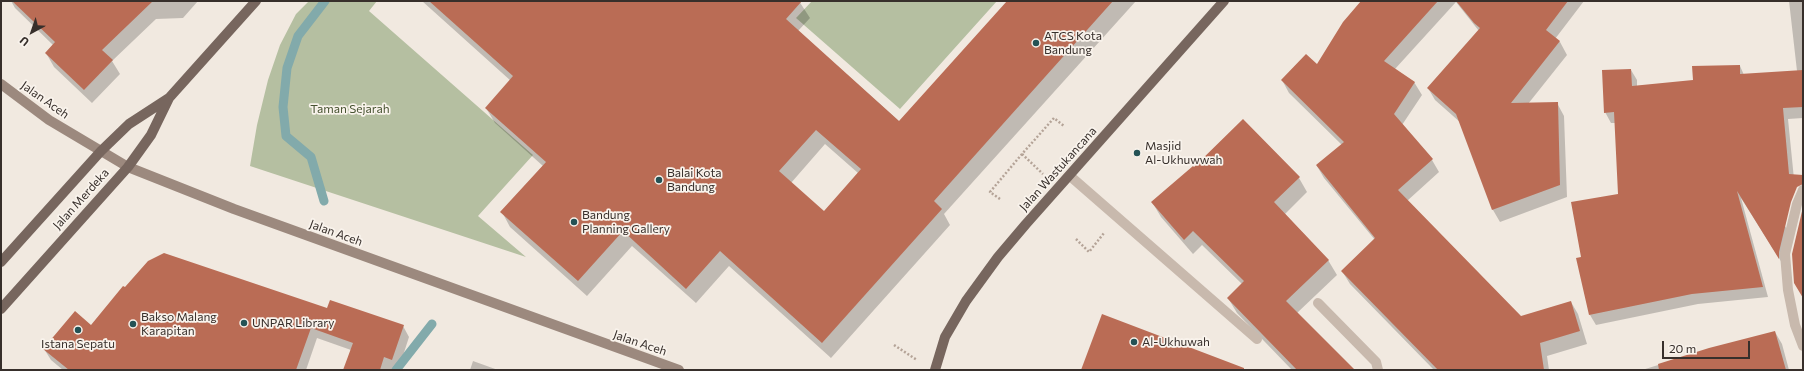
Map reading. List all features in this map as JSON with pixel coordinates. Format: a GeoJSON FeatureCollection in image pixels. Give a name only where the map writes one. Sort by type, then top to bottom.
{"type":"FeatureCollection","features":[{"type":"Feature","properties":{"kind":"main road","name":"Jalan Merdeka"},"geometry":{"type":"LineString","coordinates":[[1,262],[101,151],[130,124],[169,98],[256,1]]}},
{"type":"Feature","properties":{"kind":"main road","name":"Jalan Wastukancana"},"geometry":{"type":"LineString","coordinates":[[935,370],[946,337],[966,301],[1021,230],[1224,1]]}},
{"type":"Feature","properties":{"kind":"main road","name":"Jalan Aceh"},"geometry":{"type":"LineString","coordinates":[[1,84],[49,120],[128,167],[234,209],[679,370]]}},
{"type":"Feature","properties":{"kind":"main road","name":"Jalan Merdeka"},"geometry":{"type":"LineString","coordinates":[[1,309],[128,167],[151,135],[169,98]]}},
{"type":"Feature","properties":{"kind":"street"},"geometry":{"type":"LineString","coordinates":[[1070,176],[1257,338]]}},
{"type":"Feature","properties":{"kind":"street"},"geometry":{"type":"LineString","coordinates":[[1803,190],[1797,204],[1785,254],[1788,290],[1795,325],[1803,346]]}},
{"type":"Feature","properties":{"kind":"street"},"geometry":{"type":"LineString","coordinates":[[1318,302],[1376,362],[1378,370]]}},
{"type":"Feature","properties":{"kind":"path"},"geometry":{"type":"LineString","coordinates":[[1000,200],[990,192],[1022,154],[1054,118],[1064,126]]}},
{"type":"Feature","properties":{"kind":"path"},"geometry":{"type":"LineString","coordinates":[[1076,238],[1089,252],[1105,232]]}},
{"type":"Feature","properties":{"kind":"path"},"geometry":{"type":"LineString","coordinates":[[894,345],[920,362]]}},
{"type":"Feature","properties":{"kind":"green space","name":"Taman Sejarah"},"geometry":{"type":"Polygon","coordinates":[[[309,1],[377,1],[369,11],[533,155],[478,216],[526,257],[250,166],[257,125],[268,80],[280,45],[296,14],[309,1]]]}},
{"type":"Feature","properties":{"kind":"green space"},"geometry":{"type":"Polygon","coordinates":[[[812,1],[997,1],[900,109],[796,18],[812,1]]]}},
{"type":"Feature","properties":{"kind":"building"},"geometry":{"type":"Polygon","coordinates":[[[12,1],[153,1],[102,50],[113,60],[84,90],[45,53],[55,42],[12,1]]]}},
{"type":"Feature","properties":{"kind":"building","name":"Balai Kota Bandung"},"geometry":{"type":"Polygon","coordinates":[[[429,1],[802,1],[786,19],[899,121],[1007,1],[1113,1],[934,201],[942,209],[822,343],[720,251],[686,289],[623,231],[578,281],[500,212],[546,162],[485,108],[513,76],[429,1]],[[816,130],[779,171],[824,211],[861,169],[816,130]]]}},
{"type":"Feature","properties":{"kind":"building"},"geometry":{"type":"Polygon","coordinates":[[[1361,1],[1438,1],[1384,61],[1415,82],[1394,114],[1433,159],[1398,190],[1521,316],[1571,301],[1580,331],[1540,343],[1544,370],[1438,370],[1341,271],[1375,238],[1316,165],[1344,142],[1281,80],[1306,54],[1317,64],[1343,22],[1361,1]]]}},
{"type":"Feature","properties":{"kind":"building"},"geometry":{"type":"Polygon","coordinates":[[[1456,1],[1568,1],[1546,30],[1560,41],[1511,103],[1558,102],[1560,185],[1492,210],[1456,114],[1427,88],[1480,28],[1456,1]]]}},
{"type":"Feature","properties":{"kind":"building"},"geometry":{"type":"Polygon","coordinates":[[[1740,65],[1740,74],[1803,70],[1803,107],[1783,108],[1789,174],[1803,175],[1803,184],[1797,187],[1791,202],[1779,252],[1779,259],[1737,191],[1763,287],[1692,294],[1589,315],[1576,258],[1581,257],[1571,202],[1618,194],[1614,112],[1604,113],[1602,70],[1631,69],[1632,86],[1693,80],[1692,66],[1740,65]]]}},
{"type":"Feature","properties":{"kind":"building"},"geometry":{"type":"Polygon","coordinates":[[[1243,119],[1300,177],[1274,202],[1329,260],[1286,301],[1355,370],[1297,370],[1227,298],[1244,281],[1193,231],[1184,240],[1151,202],[1193,166],[1194,167],[1243,119]]]}},
{"type":"Feature","properties":{"kind":"building"},"geometry":{"type":"Polygon","coordinates":[[[1803,207],[1803,298],[1794,283],[1792,254],[1803,207]]]}},
{"type":"Feature","properties":{"kind":"building"},"geometry":{"type":"Polygon","coordinates":[[[164,253],[327,308],[330,300],[404,325],[392,360],[384,357],[380,370],[343,370],[353,343],[311,328],[296,370],[69,370],[43,349],[75,311],[91,325],[123,286],[125,287],[148,261],[164,253]]]}},
{"type":"Feature","properties":{"kind":"building","name":"Al-Ukhuwah"},"geometry":{"type":"Polygon","coordinates":[[[1102,314],[1244,368],[1244,370],[1081,370],[1102,314]]]}},
{"type":"Feature","properties":{"kind":"building"},"geometry":{"type":"Polygon","coordinates":[[[1775,331],[1786,370],[1659,370],[1658,364],[1709,348],[1775,331]]]}},
{"type":"Feature","properties":{"kind":"waterway"},"geometry":{"type":"LineString","coordinates":[[324,201],[311,157],[286,136],[283,107],[287,68],[298,36],[325,1]]}},
{"type":"Feature","properties":{"kind":"waterway"},"geometry":{"type":"LineString","coordinates":[[396,370],[432,324]]}},
{"type":"Feature","properties":{"kind":"place","name":"ATCS Kota Bandung"},"geometry":{"type":"Point","coordinates":[1036,43]}},
{"type":"Feature","properties":{"kind":"place","name":"Masjid Al-Ukhuwwah"},"geometry":{"type":"Point","coordinates":[1137,153]}},
{"type":"Feature","properties":{"kind":"place","name":"Balai Kota Bandung"},"geometry":{"type":"Point","coordinates":[659,180]}},
{"type":"Feature","properties":{"kind":"place","name":"Bandung Planning Gallery"},"geometry":{"type":"Point","coordinates":[574,222]}},
{"type":"Feature","properties":{"kind":"place","name":"UNPAR Library"},"geometry":{"type":"Point","coordinates":[244,323]}},
{"type":"Feature","properties":{"kind":"place","name":"Bakso Malang Karapitan"},"geometry":{"type":"Point","coordinates":[133,324]}},
{"type":"Feature","properties":{"kind":"place","name":"Istana Sepatu"},"geometry":{"type":"Point","coordinates":[78,330]}},
{"type":"Feature","properties":{"kind":"place","name":"Al-Ukhuwah"},"geometry":{"type":"Point","coordinates":[1134,342]}}]}
